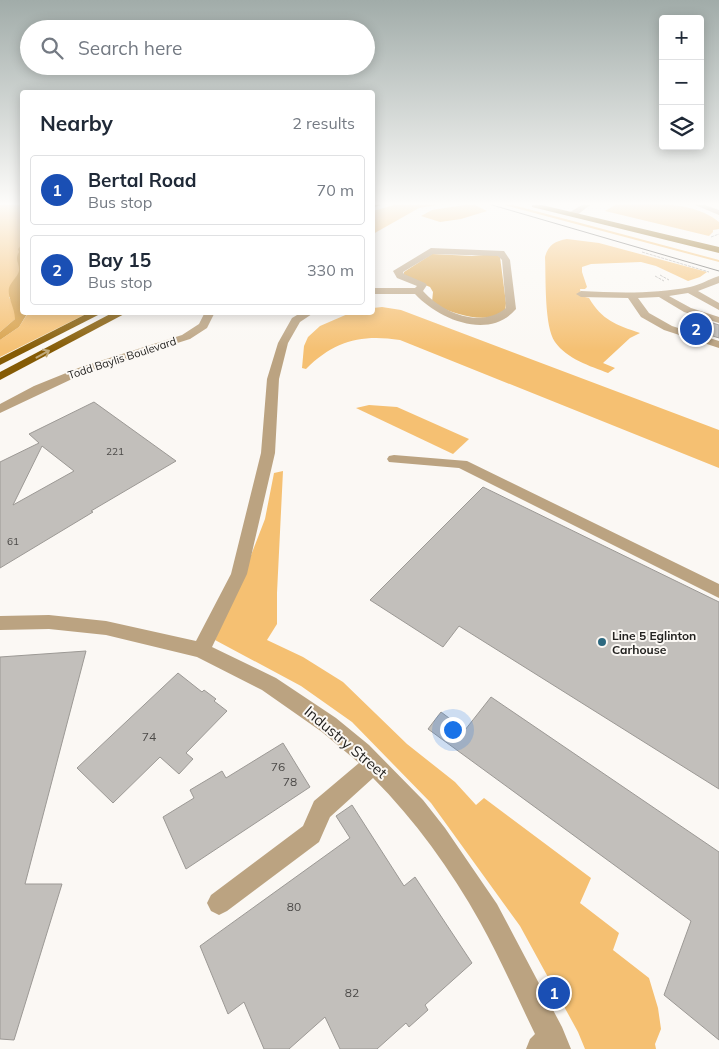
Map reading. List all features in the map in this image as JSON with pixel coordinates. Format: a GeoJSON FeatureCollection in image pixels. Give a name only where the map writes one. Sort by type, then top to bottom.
{"type":"FeatureCollection","features":[{"type":"Feature","properties":{"kind":"main road"},"geometry":{"type":"LineString","coordinates":[[0,362],[93,315]]}},
{"type":"Feature","properties":{"kind":"main road"},"geometry":{"type":"LineString","coordinates":[[0,377],[116,315]]}},
{"type":"Feature","properties":{"kind":"street"},"geometry":{"type":"LineString","coordinates":[[418,291],[422,285],[400,276],[398,271],[426,254]]}},
{"type":"Feature","properties":{"kind":"street"},"geometry":{"type":"LineString","coordinates":[[418,291],[424,300],[440,311],[458,318],[476,321],[494,320],[505,316],[511,309],[506,260],[502,254]]}},
{"type":"Feature","properties":{"kind":"street"},"geometry":{"type":"LineString","coordinates":[[581,294],[630,295],[690,290],[719,279]]}},
{"type":"Feature","properties":{"kind":"street"},"geometry":{"type":"LineString","coordinates":[[690,290],[719,308]]}},
{"type":"Feature","properties":{"kind":"street"},"geometry":{"type":"LineString","coordinates":[[375,291],[418,291]]}},
{"type":"Feature","properties":{"kind":"street"},"geometry":{"type":"LineString","coordinates":[[660,293],[670,303],[673,312]]}},
{"type":"Feature","properties":{"kind":"street"},"geometry":{"type":"LineString","coordinates":[[630,295],[645,316],[674,330],[719,345]]}},
{"type":"Feature","properties":{"kind":"street"},"geometry":{"type":"LineString","coordinates":[[673,312],[719,320]]}},
{"type":"Feature","properties":{"kind":"street"},"geometry":{"type":"LineString","coordinates":[[673,312],[664,320],[674,330]]}},
{"type":"Feature","properties":{"kind":"street","name":"Todd Baylis Boulevard"},"geometry":{"type":"LineString","coordinates":[[0,409],[85,369],[186,337],[203,326],[208,315]]}},
{"type":"Feature","properties":{"kind":"street"},"geometry":{"type":"LineString","coordinates":[[201,650],[239,574],[268,453],[273,379],[283,343],[296,320],[305,315]]}},
{"type":"Feature","properties":{"kind":"street"},"geometry":{"type":"LineString","coordinates":[[394,459],[462,464],[719,591]]}},
{"type":"Feature","properties":{"kind":"street","name":"Industry Street"},"geometry":{"type":"LineString","coordinates":[[0,623],[49,622],[106,628],[201,650],[251,673],[292,698],[329,725],[374,764],[415,808],[488,913],[550,1045]]}},
{"type":"Feature","properties":{"kind":"street"},"geometry":{"type":"LineString","coordinates":[[219,903],[312,834],[322,809],[374,764]]}},
{"type":"Feature","properties":{"kind":"path"},"geometry":{"type":"LineString","coordinates":[[644,254],[707,271]]}},
{"type":"Feature","properties":{"kind":"path"},"geometry":{"type":"LineString","coordinates":[[660,275],[669,280]]}},
{"type":"Feature","properties":{"kind":"path"},"geometry":{"type":"LineString","coordinates":[[655,276],[664,281]]}},
{"type":"Feature","properties":{"kind":"shaded area"},"geometry":{"type":"Polygon","coordinates":[[[0,254],[20,254],[20,300],[9,297],[15,308],[15,319],[0,332],[0,254]]]}},
{"type":"Feature","properties":{"kind":"shaded area"},"geometry":{"type":"Polygon","coordinates":[[[20,254],[20,315],[27,315],[19,327],[0,340],[0,332],[15,319],[9,288],[19,271],[17,257],[20,254]]]}},
{"type":"Feature","properties":{"kind":"shaded area"},"geometry":{"type":"Polygon","coordinates":[[[432,254],[472,256],[495,254],[500,257],[506,303],[505,313],[487,318],[478,318],[461,315],[436,306],[432,302],[433,292],[430,287],[404,276],[404,272],[432,254]]]}},
{"type":"Feature","properties":{"kind":"shaded area"},"geometry":{"type":"Polygon","coordinates":[[[546,254],[640,254],[707,272],[700,277],[688,281],[656,266],[641,262],[591,264],[582,267],[587,287],[580,289],[581,296],[589,298],[599,312],[610,321],[640,333],[630,338],[603,363],[615,368],[608,373],[586,365],[566,353],[551,335],[547,314],[546,254]]]}},
{"type":"Feature","properties":{"kind":"shaded area"},"geometry":{"type":"Polygon","coordinates":[[[689,254],[696,254],[719,260],[719,262],[689,254]]]}},
{"type":"Feature","properties":{"kind":"shaded area"},"geometry":{"type":"Polygon","coordinates":[[[375,308],[401,310],[719,430],[719,468],[400,340],[373,338],[349,342],[327,352],[306,369],[302,368],[304,346],[308,337],[320,326],[345,315],[375,315],[375,308]]]}},
{"type":"Feature","properties":{"kind":"shaded area"},"geometry":{"type":"Polygon","coordinates":[[[27,315],[84,315],[0,357],[0,340],[19,327],[27,315]]]}},
{"type":"Feature","properties":{"kind":"shaded area"},"geometry":{"type":"Polygon","coordinates":[[[369,405],[397,407],[469,439],[453,454],[356,408],[369,405]]]}},
{"type":"Feature","properties":{"kind":"shaded area"},"geometry":{"type":"Polygon","coordinates":[[[283,471],[277,624],[267,640],[303,657],[343,682],[407,744],[455,782],[476,805],[484,798],[591,878],[580,903],[619,933],[613,950],[649,978],[658,1008],[661,1029],[655,1044],[656,1049],[585,1049],[578,1032],[520,926],[431,803],[352,722],[301,686],[215,640],[265,519],[274,473],[283,471]]]}},
{"type":"Feature","properties":{"kind":"building"},"geometry":{"type":"Polygon","coordinates":[[[697,318],[719,325],[719,338],[688,328],[697,318]]]}},
{"type":"Feature","properties":{"kind":"building"},"geometry":{"type":"Polygon","coordinates":[[[94,402],[176,461],[0,568],[0,462],[39,443],[29,434],[94,402]],[[42,446],[13,505],[74,471],[42,446]]]}},
{"type":"Feature","properties":{"kind":"building","name":"Line 5 Eglinton Carhouse"},"geometry":{"type":"Polygon","coordinates":[[[483,487],[719,602],[719,789],[459,626],[443,647],[370,600],[483,487]]]}},
{"type":"Feature","properties":{"kind":"building"},"geometry":{"type":"Polygon","coordinates":[[[86,651],[25,884],[62,884],[14,1040],[0,1039],[0,657],[86,651]]]}},
{"type":"Feature","properties":{"kind":"building"},"geometry":{"type":"Polygon","coordinates":[[[178,673],[202,692],[204,690],[216,699],[214,701],[227,711],[186,753],[193,759],[179,774],[160,757],[113,803],[77,768],[178,673]]]}},
{"type":"Feature","properties":{"kind":"building"},"geometry":{"type":"Polygon","coordinates":[[[491,697],[719,852],[719,1040],[664,995],[691,921],[428,729],[441,712],[465,730],[491,697]]]}},
{"type":"Feature","properties":{"kind":"building"},"geometry":{"type":"Polygon","coordinates":[[[283,743],[310,787],[186,869],[163,817],[194,798],[190,790],[222,771],[226,778],[283,743]]]}},
{"type":"Feature","properties":{"kind":"building"},"geometry":{"type":"Polygon","coordinates":[[[352,805],[404,886],[415,877],[472,963],[425,1005],[428,1010],[409,1027],[406,1023],[377,1049],[340,1049],[325,1017],[289,1049],[264,1049],[244,1002],[228,1014],[200,946],[350,838],[336,816],[352,805]]]}},
{"type":"Feature","properties":{"kind":"tram line"},"geometry":{"type":"LineString","coordinates":[[660,254],[719,271]]}},
{"type":"Feature","properties":{"kind":"place","name":"Bay 15"},"geometry":{"type":"Point","coordinates":[696,329]}},
{"type":"Feature","properties":{"kind":"place","name":"Line 5 Eglinton Carhouse"},"geometry":{"type":"Point","coordinates":[602,642]}},
{"type":"Feature","properties":{"kind":"place","name":"Bertal Road"},"geometry":{"type":"Point","coordinates":[554,993]}}]}
